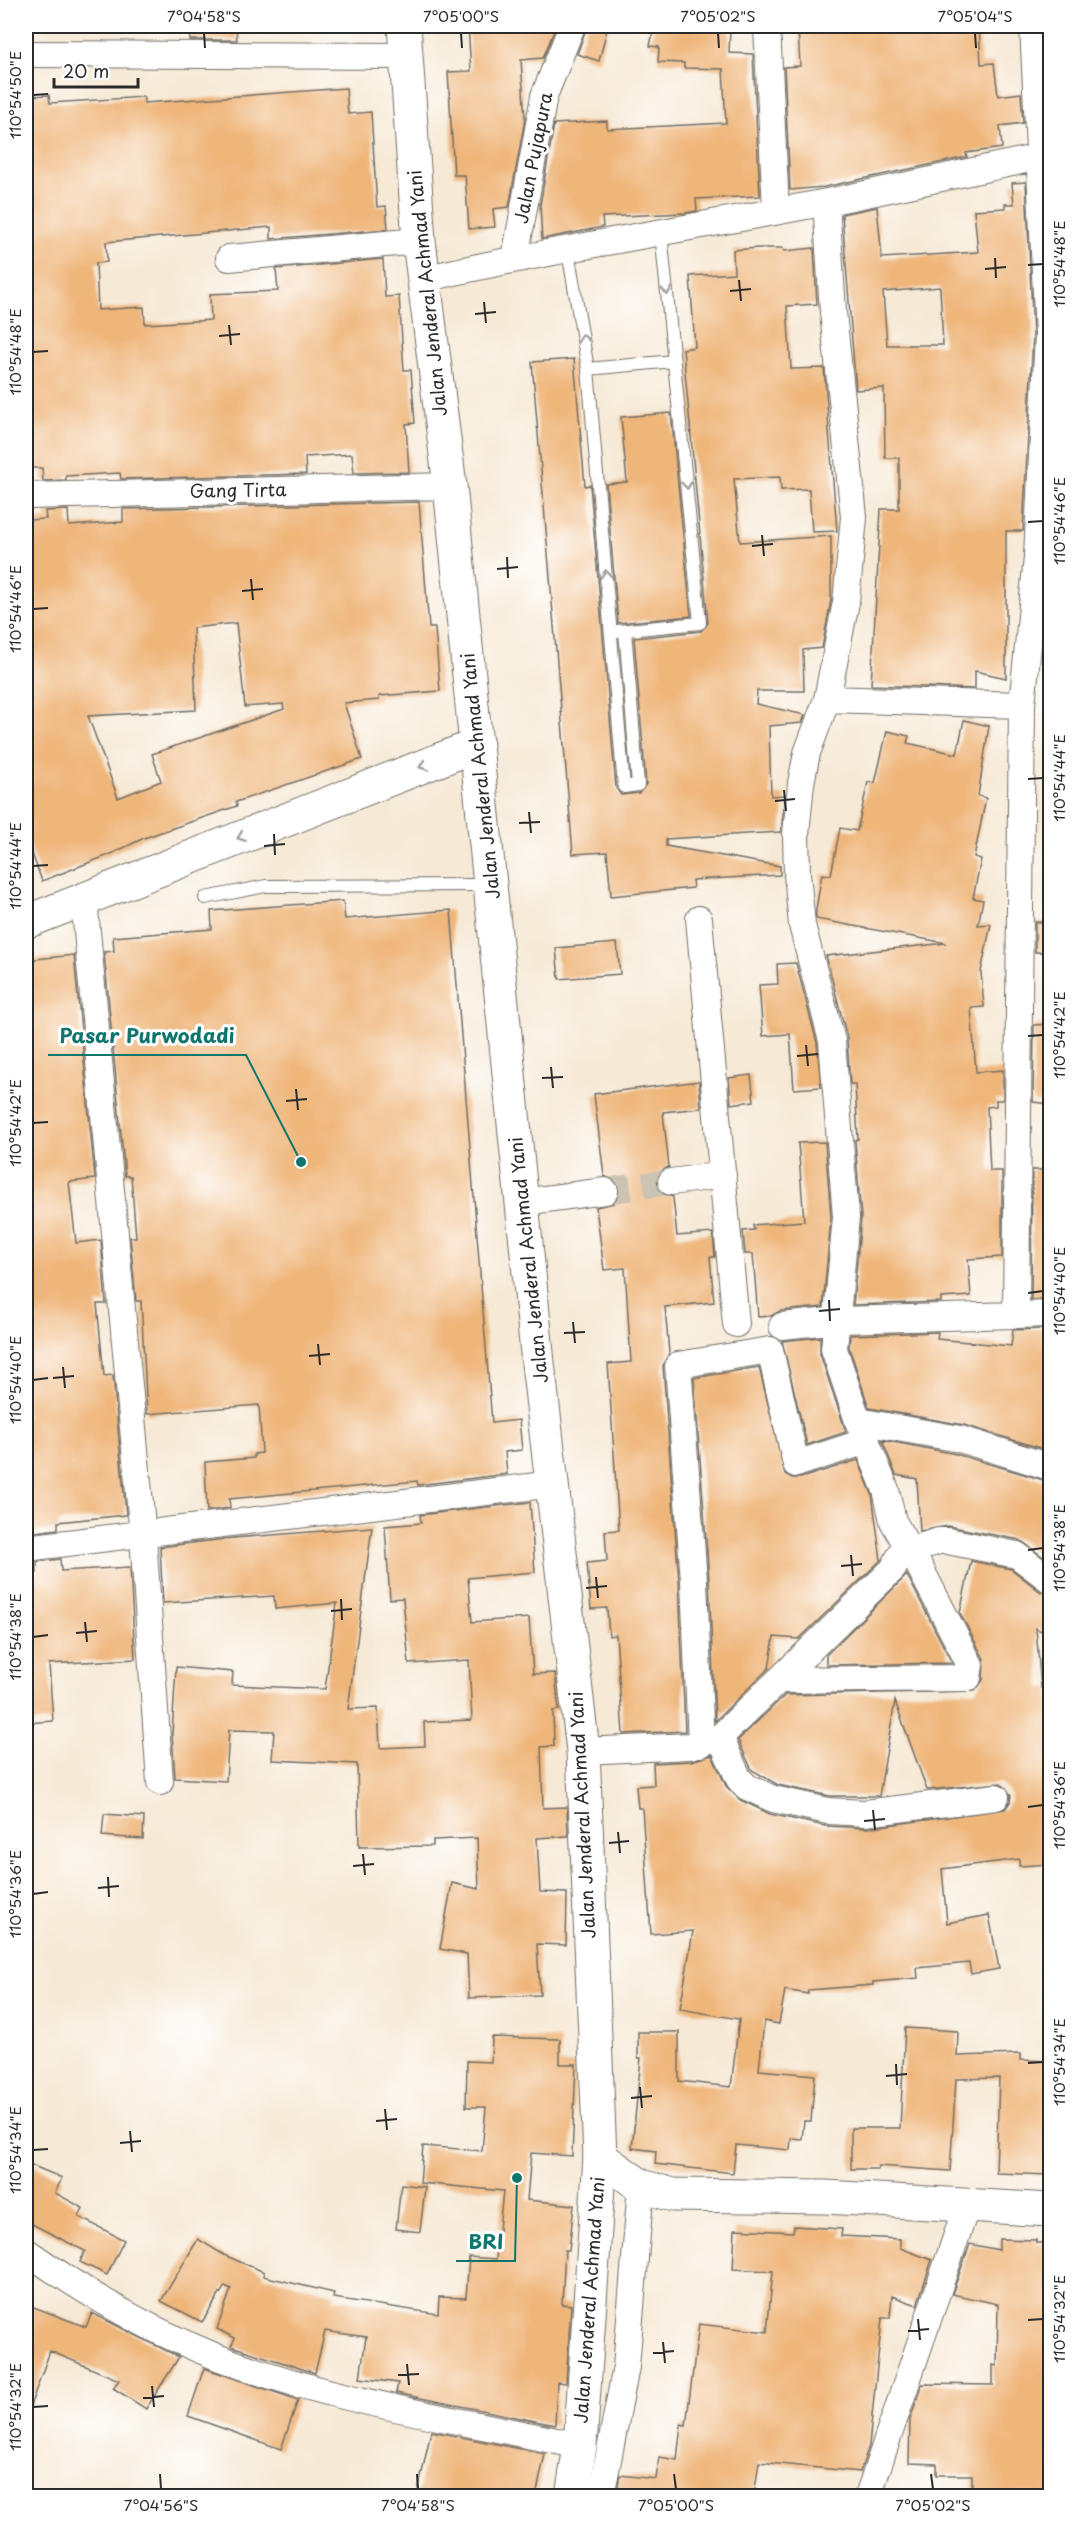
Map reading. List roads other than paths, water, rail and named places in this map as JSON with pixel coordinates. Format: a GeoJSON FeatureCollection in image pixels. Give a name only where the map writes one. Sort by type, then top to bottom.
{"type":"FeatureCollection","features":[{"type":"Feature","properties":{"kind":"main road","name":"Jalan Jenderal Achmad Yani"},"geometry":{"type":"LineString","coordinates":[[405,41],[418,241],[450,486],[523,1202],[583,1751],[600,2157],[580,2446],[572,2496]]}},
{"type":"Feature","properties":{"kind":"main road"},"geometry":{"type":"LineString","coordinates":[[26,922],[477,745]]}},
{"type":"Feature","properties":{"kind":"main road"},"geometry":{"type":"LineString","coordinates":[[600,2157],[641,2186],[673,2195],[825,2197],[1050,2210]]}},
{"type":"Feature","properties":{"kind":"street","name":"Jalan Pujapura"},"geometry":{"type":"LineString","coordinates":[[515,258],[544,96],[572,26]]}},
{"type":"Feature","properties":{"kind":"street"},"geometry":{"type":"LineString","coordinates":[[767,26],[776,210]]}},
{"type":"Feature","properties":{"kind":"street"},"geometry":{"type":"LineString","coordinates":[[1017,1314],[1022,705],[1037,557],[1048,335],[1045,156],[1033,26]]}},
{"type":"Feature","properties":{"kind":"street"},"geometry":{"type":"LineString","coordinates":[[26,54],[405,41]]}},
{"type":"Feature","properties":{"kind":"street"},"geometry":{"type":"LineString","coordinates":[[424,279],[515,258],[826,202],[1045,156]]}},
{"type":"Feature","properties":{"kind":"street"},"geometry":{"type":"LineString","coordinates":[[780,1680],[968,1678],[970,1665],[893,1521],[886,1490],[862,1431],[834,1349],[839,1320],[846,1217],[832,1041],[802,925],[796,874],[796,834],[801,783],[807,753],[827,699],[846,602],[854,517],[832,312],[826,202]]}},
{"type":"Feature","properties":{"kind":"street"},"geometry":{"type":"LineString","coordinates":[[229,258],[418,241]]}},
{"type":"Feature","properties":{"kind":"street","name":"Gang Tirta"},"geometry":{"type":"LineString","coordinates":[[26,496],[450,486]]}},
{"type":"Feature","properties":{"kind":"street"},"geometry":{"type":"LineString","coordinates":[[827,699],[1022,705]]}},
{"type":"Feature","properties":{"kind":"street"},"geometry":{"type":"LineString","coordinates":[[84,899],[142,1536],[160,1782]]}},
{"type":"Feature","properties":{"kind":"street"},"geometry":{"type":"LineString","coordinates":[[699,919],[736,1324]]}},
{"type":"Feature","properties":{"kind":"street"},"geometry":{"type":"LineString","coordinates":[[671,1182],[723,1175]]}},
{"type":"Feature","properties":{"kind":"street"},"geometry":{"type":"LineString","coordinates":[[523,1202],[605,1191]]}},
{"type":"Feature","properties":{"kind":"street"},"geometry":{"type":"LineString","coordinates":[[782,1326],[839,1320],[1050,1314]]}},
{"type":"Feature","properties":{"kind":"street"},"geometry":{"type":"LineString","coordinates":[[996,1797],[865,1813],[828,1811],[773,1799],[747,1787],[739,1779],[711,1740],[694,1581],[678,1365],[770,1350],[796,1464],[862,1431],[960,1439],[1050,1467]]}},
{"type":"Feature","properties":{"kind":"street"},"geometry":{"type":"LineString","coordinates":[[26,1548],[142,1536],[553,1484]]}},
{"type":"Feature","properties":{"kind":"street"},"geometry":{"type":"LineString","coordinates":[[583,1751],[711,1740],[780,1680],[893,1569],[908,1547],[939,1541],[967,1544],[1017,1556],[1050,1580]]}},
{"type":"Feature","properties":{"kind":"street"},"geometry":{"type":"LineString","coordinates":[[601,2496],[626,2367],[641,2186]]}},
{"type":"Feature","properties":{"kind":"street"},"geometry":{"type":"LineString","coordinates":[[868,2496],[967,2205]]}},
{"type":"Feature","properties":{"kind":"street"},"geometry":{"type":"LineString","coordinates":[[26,2252],[137,2320],[220,2358],[327,2391],[580,2446]]}},
{"type":"Feature","properties":{"kind":"lane"},"geometry":{"type":"LineString","coordinates":[[611,632],[700,623],[661,233]]}},
{"type":"Feature","properties":{"kind":"lane"},"geometry":{"type":"LineString","coordinates":[[568,250],[588,369],[624,787],[638,785],[625,631]]}},
{"type":"Feature","properties":{"kind":"lane"},"geometry":{"type":"LineString","coordinates":[[588,369],[674,362]]}},
{"type":"Feature","properties":{"kind":"lane"},"geometry":{"type":"LineString","coordinates":[[205,898],[266,886],[492,885]]}},
{"type":"Feature","properties":{"kind":"tunnel"},"geometry":{"type":"LineString","coordinates":[[605,1191],[671,1182]]}},
{"type":"Feature","properties":{"kind":"place","name":"Pasar Purwodadi"},"geometry":{"type":"Point","coordinates":[301,1162]}},
{"type":"Feature","properties":{"kind":"place","name":"BRI"},"geometry":{"type":"Point","coordinates":[517,2178]}}]}
